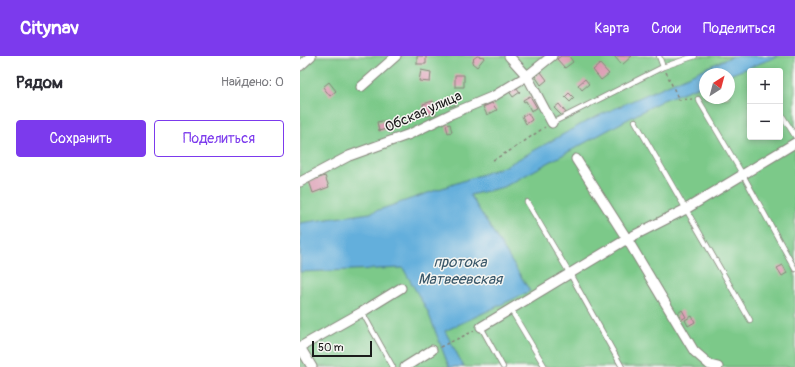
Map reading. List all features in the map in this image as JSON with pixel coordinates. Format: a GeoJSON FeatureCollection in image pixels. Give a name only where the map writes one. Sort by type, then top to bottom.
{"type":"FeatureCollection","features":[{"type":"Feature","properties":{"kind":"street"},"geometry":{"type":"LineString","coordinates":[[300,66],[312,56]]}},
{"type":"Feature","properties":{"kind":"street"},"geometry":{"type":"LineString","coordinates":[[361,87],[396,56]]}},
{"type":"Feature","properties":{"kind":"street"},"geometry":{"type":"LineString","coordinates":[[509,56],[527,76],[552,123]]}},
{"type":"Feature","properties":{"kind":"street","name":"Обская улица"},"geometry":{"type":"LineString","coordinates":[[300,182],[349,156],[410,134],[451,114],[494,96],[527,76],[552,56]]}},
{"type":"Feature","properties":{"kind":"street"},"geometry":{"type":"LineString","coordinates":[[481,327],[626,239],[686,209],[795,144]]}},
{"type":"Feature","properties":{"kind":"street"},"geometry":{"type":"LineString","coordinates":[[576,159],[694,351],[710,364],[718,367]]}},
{"type":"Feature","properties":{"kind":"street"},"geometry":{"type":"LineString","coordinates":[[312,367],[300,347],[401,288]]}},
{"type":"Feature","properties":{"kind":"street"},"geometry":{"type":"LineString","coordinates":[[405,367],[432,350]]}},
{"type":"Feature","properties":{"kind":"lane"},"geometry":{"type":"LineString","coordinates":[[658,56],[663,67]]}},
{"type":"Feature","properties":{"kind":"lane"},"geometry":{"type":"LineString","coordinates":[[552,123],[663,67],[695,56]]}},
{"type":"Feature","properties":{"kind":"lane"},"geometry":{"type":"LineString","coordinates":[[698,99],[743,175],[795,269]]}},
{"type":"Feature","properties":{"kind":"lane"},"geometry":{"type":"LineString","coordinates":[[783,117],[795,136]]}},
{"type":"Feature","properties":{"kind":"lane"},"geometry":{"type":"LineString","coordinates":[[634,121],[750,320]]}},
{"type":"Feature","properties":{"kind":"lane"},"geometry":{"type":"LineString","coordinates":[[527,202],[570,274],[622,367]]}},
{"type":"Feature","properties":{"kind":"lane"},"geometry":{"type":"LineString","coordinates":[[511,310],[545,367]]}},
{"type":"Feature","properties":{"kind":"lane"},"geometry":{"type":"LineString","coordinates":[[362,312],[393,367]]}},
{"type":"Feature","properties":{"kind":"lane"},"geometry":{"type":"LineString","coordinates":[[481,327],[503,367]]}},
{"type":"Feature","properties":{"kind":"path"},"geometry":{"type":"LineString","coordinates":[[663,67],[679,100],[698,99]]}},
{"type":"Feature","properties":{"kind":"path"},"geometry":{"type":"LineString","coordinates":[[493,160],[513,149],[552,123]]}},
{"type":"Feature","properties":{"kind":"path"},"geometry":{"type":"LineString","coordinates":[[432,350],[481,327]]}},
{"type":"Feature","properties":{"kind":"green space"},"geometry":{"type":"Polygon","coordinates":[[[300,56],[795,56],[795,367],[300,367],[300,56]]]}},
{"type":"Feature","properties":{"kind":"water","name":"протока Матвеевская"},"geometry":{"type":"Polygon","coordinates":[[[733,56],[779,56],[735,73],[735,68],[706,68],[733,56]]]}},
{"type":"Feature","properties":{"kind":"water","name":"протока Матвеевская"},"geometry":{"type":"Polygon","coordinates":[[[699,71],[699,86],[663,100],[504,187],[470,195],[530,291],[445,331],[464,367],[449,367],[428,312],[403,268],[300,272],[300,223],[370,213],[506,166],[589,120],[699,71]]]}},
{"type":"Feature","properties":{"kind":"building"},"geometry":{"type":"Polygon","coordinates":[[[417,56],[426,56],[426,64],[417,64],[417,56]]]}},
{"type":"Feature","properties":{"kind":"building"},"geometry":{"type":"Polygon","coordinates":[[[477,56],[485,57],[477,67],[472,63],[474,60],[473,59],[477,56]]]}},
{"type":"Feature","properties":{"kind":"building"},"geometry":{"type":"Polygon","coordinates":[[[561,56],[569,56],[573,62],[565,68],[557,59],[561,56]]]}},
{"type":"Feature","properties":{"kind":"building"},"geometry":{"type":"Polygon","coordinates":[[[614,56],[632,56],[622,65],[614,56]]]}},
{"type":"Feature","properties":{"kind":"building"},"geometry":{"type":"Polygon","coordinates":[[[600,64],[609,74],[601,80],[593,70],[600,64]]]}},
{"type":"Feature","properties":{"kind":"building"},"geometry":{"type":"Polygon","coordinates":[[[421,70],[431,72],[430,82],[419,81],[421,70]]]}},
{"type":"Feature","properties":{"kind":"building"},"geometry":{"type":"Polygon","coordinates":[[[541,72],[547,80],[541,85],[535,76],[541,72]]]}},
{"type":"Feature","properties":{"kind":"building"},"geometry":{"type":"Polygon","coordinates":[[[455,75],[464,75],[464,87],[455,87],[455,75]]]}},
{"type":"Feature","properties":{"kind":"building"},"geometry":{"type":"Polygon","coordinates":[[[585,79],[589,84],[582,90],[578,85],[585,79]]]}},
{"type":"Feature","properties":{"kind":"building"},"geometry":{"type":"Polygon","coordinates":[[[329,82],[336,91],[330,96],[323,87],[329,82]]]}},
{"type":"Feature","properties":{"kind":"building"},"geometry":{"type":"Polygon","coordinates":[[[515,86],[520,92],[513,97],[508,90],[515,86]]]}},
{"type":"Feature","properties":{"kind":"building"},"geometry":{"type":"Polygon","coordinates":[[[569,93],[574,98],[570,102],[565,97],[569,93]]]}},
{"type":"Feature","properties":{"kind":"building"},"geometry":{"type":"Polygon","coordinates":[[[530,96],[537,108],[531,111],[526,101],[524,102],[523,100],[530,96]]]}},
{"type":"Feature","properties":{"kind":"building"},"geometry":{"type":"Polygon","coordinates":[[[453,98],[456,105],[450,107],[448,100],[453,98]]]}},
{"type":"Feature","properties":{"kind":"building"},"geometry":{"type":"Polygon","coordinates":[[[433,101],[436,114],[426,116],[423,104],[433,101]]]}},
{"type":"Feature","properties":{"kind":"building"},"geometry":{"type":"Polygon","coordinates":[[[492,103],[497,110],[487,115],[483,107],[492,103]]]}},
{"type":"Feature","properties":{"kind":"building"},"geometry":{"type":"Polygon","coordinates":[[[559,104],[566,113],[562,116],[554,108],[559,104]]]}},
{"type":"Feature","properties":{"kind":"building"},"geometry":{"type":"Polygon","coordinates":[[[528,113],[532,120],[526,124],[522,116],[528,113]]]}},
{"type":"Feature","properties":{"kind":"building"},"geometry":{"type":"Polygon","coordinates":[[[387,120],[389,127],[379,131],[377,122],[387,120]]]}},
{"type":"Feature","properties":{"kind":"building"},"geometry":{"type":"Polygon","coordinates":[[[450,124],[452,132],[448,133],[446,125],[450,124]]]}},
{"type":"Feature","properties":{"kind":"building"},"geometry":{"type":"Polygon","coordinates":[[[325,176],[329,187],[313,193],[309,181],[325,176]]]}},
{"type":"Feature","properties":{"kind":"building"},"geometry":{"type":"Polygon","coordinates":[[[783,265],[787,273],[782,276],[777,268],[783,265]]]}},
{"type":"Feature","properties":{"kind":"building"},"geometry":{"type":"Polygon","coordinates":[[[682,310],[686,317],[679,321],[676,316],[679,315],[678,313],[682,310]]]}},
{"type":"Feature","properties":{"kind":"building"},"geometry":{"type":"Polygon","coordinates":[[[692,316],[695,322],[688,326],[685,320],[692,316]]]}}]}
